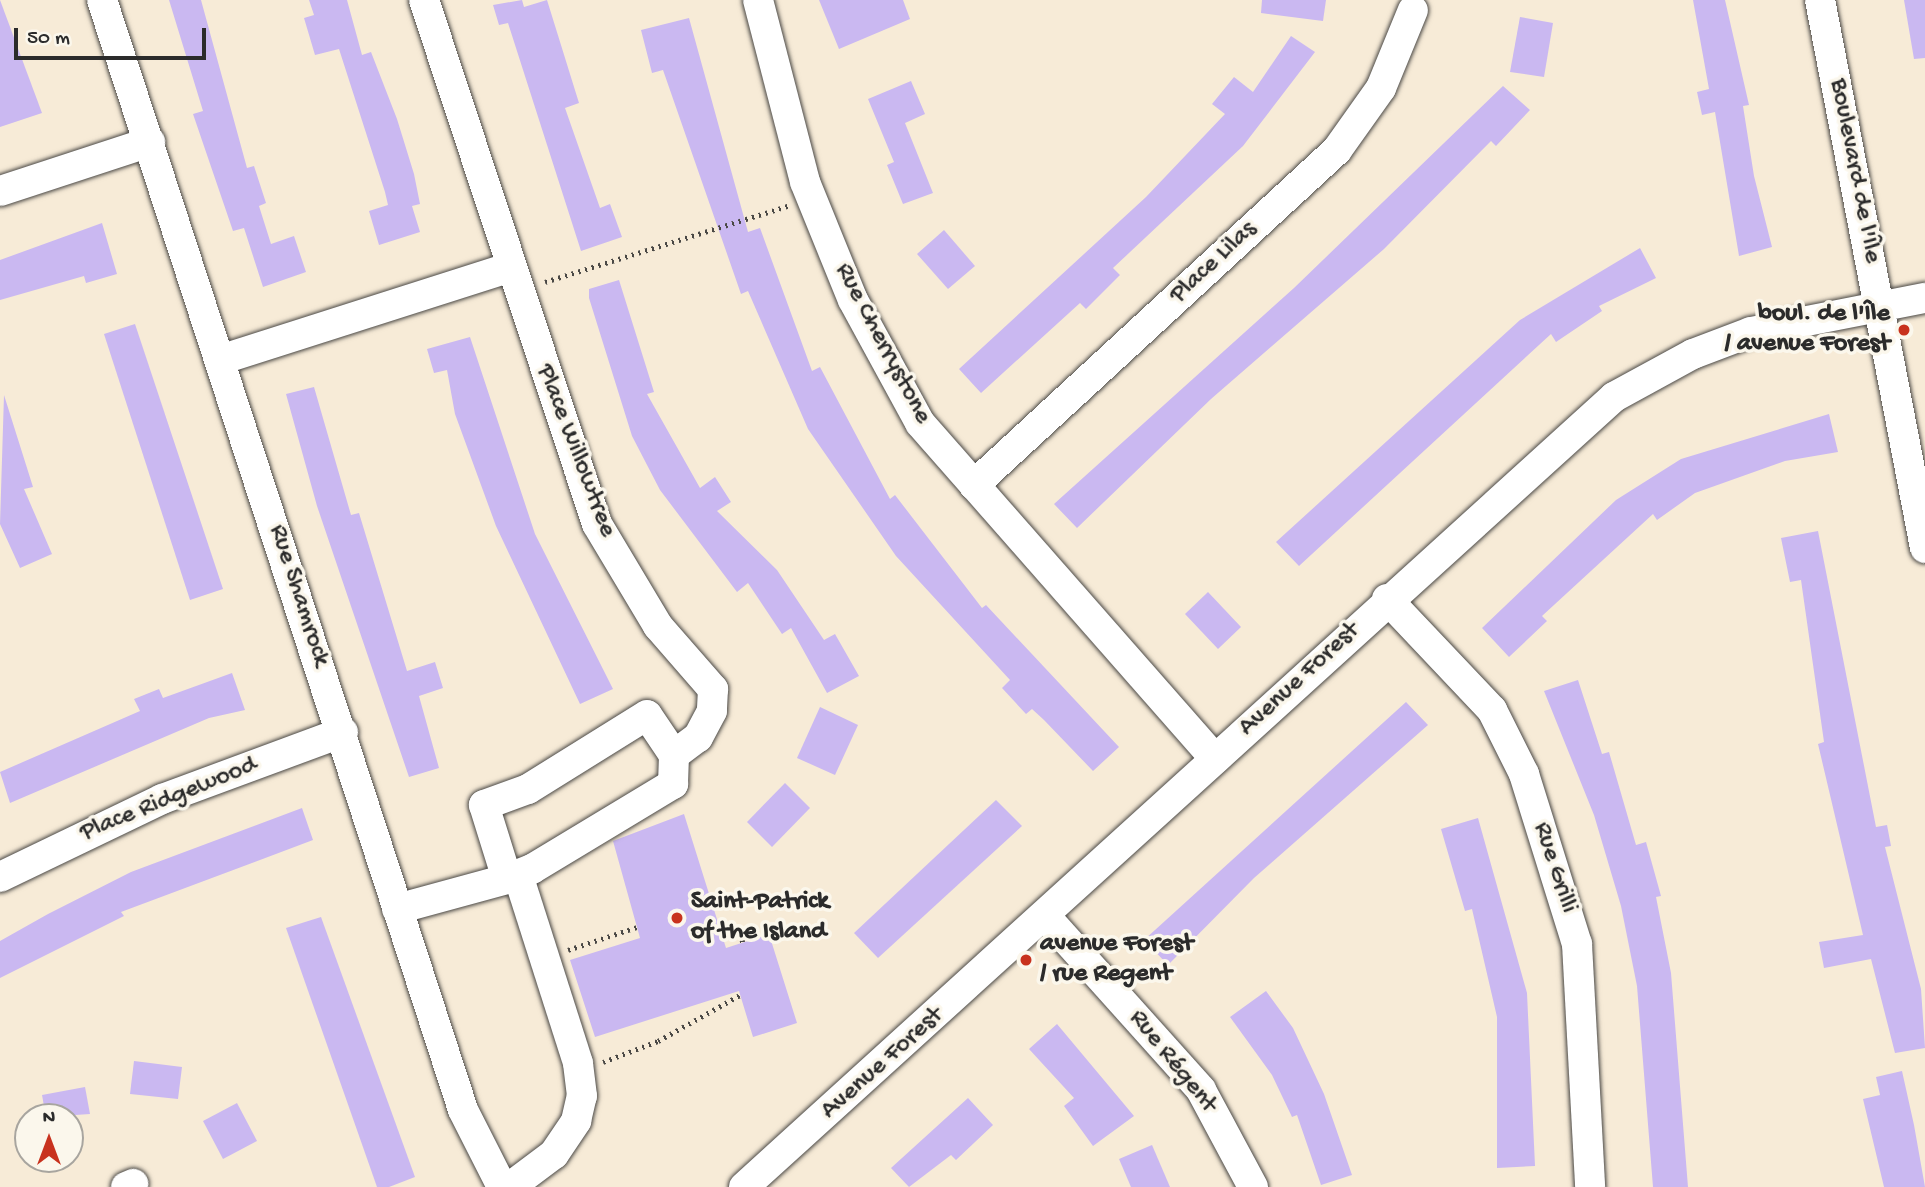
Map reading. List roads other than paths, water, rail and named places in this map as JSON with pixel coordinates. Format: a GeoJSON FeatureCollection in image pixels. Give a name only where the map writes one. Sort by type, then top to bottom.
{"type":"FeatureCollection","features":[{"type":"Feature","properties":{"kind":"street","name":"Rue Shamrock"},"geometry":{"type":"LineString","coordinates":[[102,0],[463,1110],[502,1187]]}},
{"type":"Feature","properties":{"kind":"street","name":"Place Willowtree"},"geometry":{"type":"LineString","coordinates":[[424,0],[509,268],[597,524],[658,626],[713,689],[712,711],[698,737],[674,755]]}},
{"type":"Feature","properties":{"kind":"street","name":"Rue Cherrystone"},"geometry":{"type":"LineString","coordinates":[[758,0],[805,182],[853,300],[920,423],[1215,759]]}},
{"type":"Feature","properties":{"kind":"street","name":"Boulevard de l'Île"},"geometry":{"type":"LineString","coordinates":[[1819,0],[1880,303],[1925,548]]}},
{"type":"Feature","properties":{"kind":"street","name":"Place Lilas"},"geometry":{"type":"LineString","coordinates":[[974,485],[1337,150],[1381,88],[1413,10]]}},
{"type":"Feature","properties":{"kind":"street"},"geometry":{"type":"LineString","coordinates":[[0,191],[150,142]]}},
{"type":"Feature","properties":{"kind":"street"},"geometry":{"type":"LineString","coordinates":[[220,360],[509,268]]}},
{"type":"Feature","properties":{"kind":"street","name":"Avenue Forest"},"geometry":{"type":"LineString","coordinates":[[744,1187],[1046,917],[1554,446],[1636,383],[1751,332],[1880,303],[1925,298]]}},
{"type":"Feature","properties":{"kind":"street","name":"Rue Grilli"},"geometry":{"type":"LineString","coordinates":[[1387,599],[1492,710],[1524,774],[1577,944],[1590,1187]]}},
{"type":"Feature","properties":{"kind":"street"},"geometry":{"type":"LineString","coordinates":[[397,909],[512,877],[673,784],[674,755],[647,715],[528,789],[484,805],[512,877],[578,1063],[582,1096],[576,1121],[554,1154],[510,1187]]}},
{"type":"Feature","properties":{"kind":"street","name":"Place Ridgewood"},"geometry":{"type":"LineString","coordinates":[[0,877],[162,799],[342,732]]}},
{"type":"Feature","properties":{"kind":"street","name":"Rue Régent"},"geometry":{"type":"LineString","coordinates":[[1046,917],[1201,1090],[1253,1187]]}},
{"type":"Feature","properties":{"kind":"place","name":"boul. de l'Île / avenue Forest"},"geometry":{"type":"Point","coordinates":[1904,330]}},
{"type":"Feature","properties":{"kind":"place","name":"Saint-Patrick of the Island"},"geometry":{"type":"Point","coordinates":[677,918]}},
{"type":"Feature","properties":{"kind":"place","name":"avenue Forest / rue Regent"},"geometry":{"type":"Point","coordinates":[1026,960]}}]}
